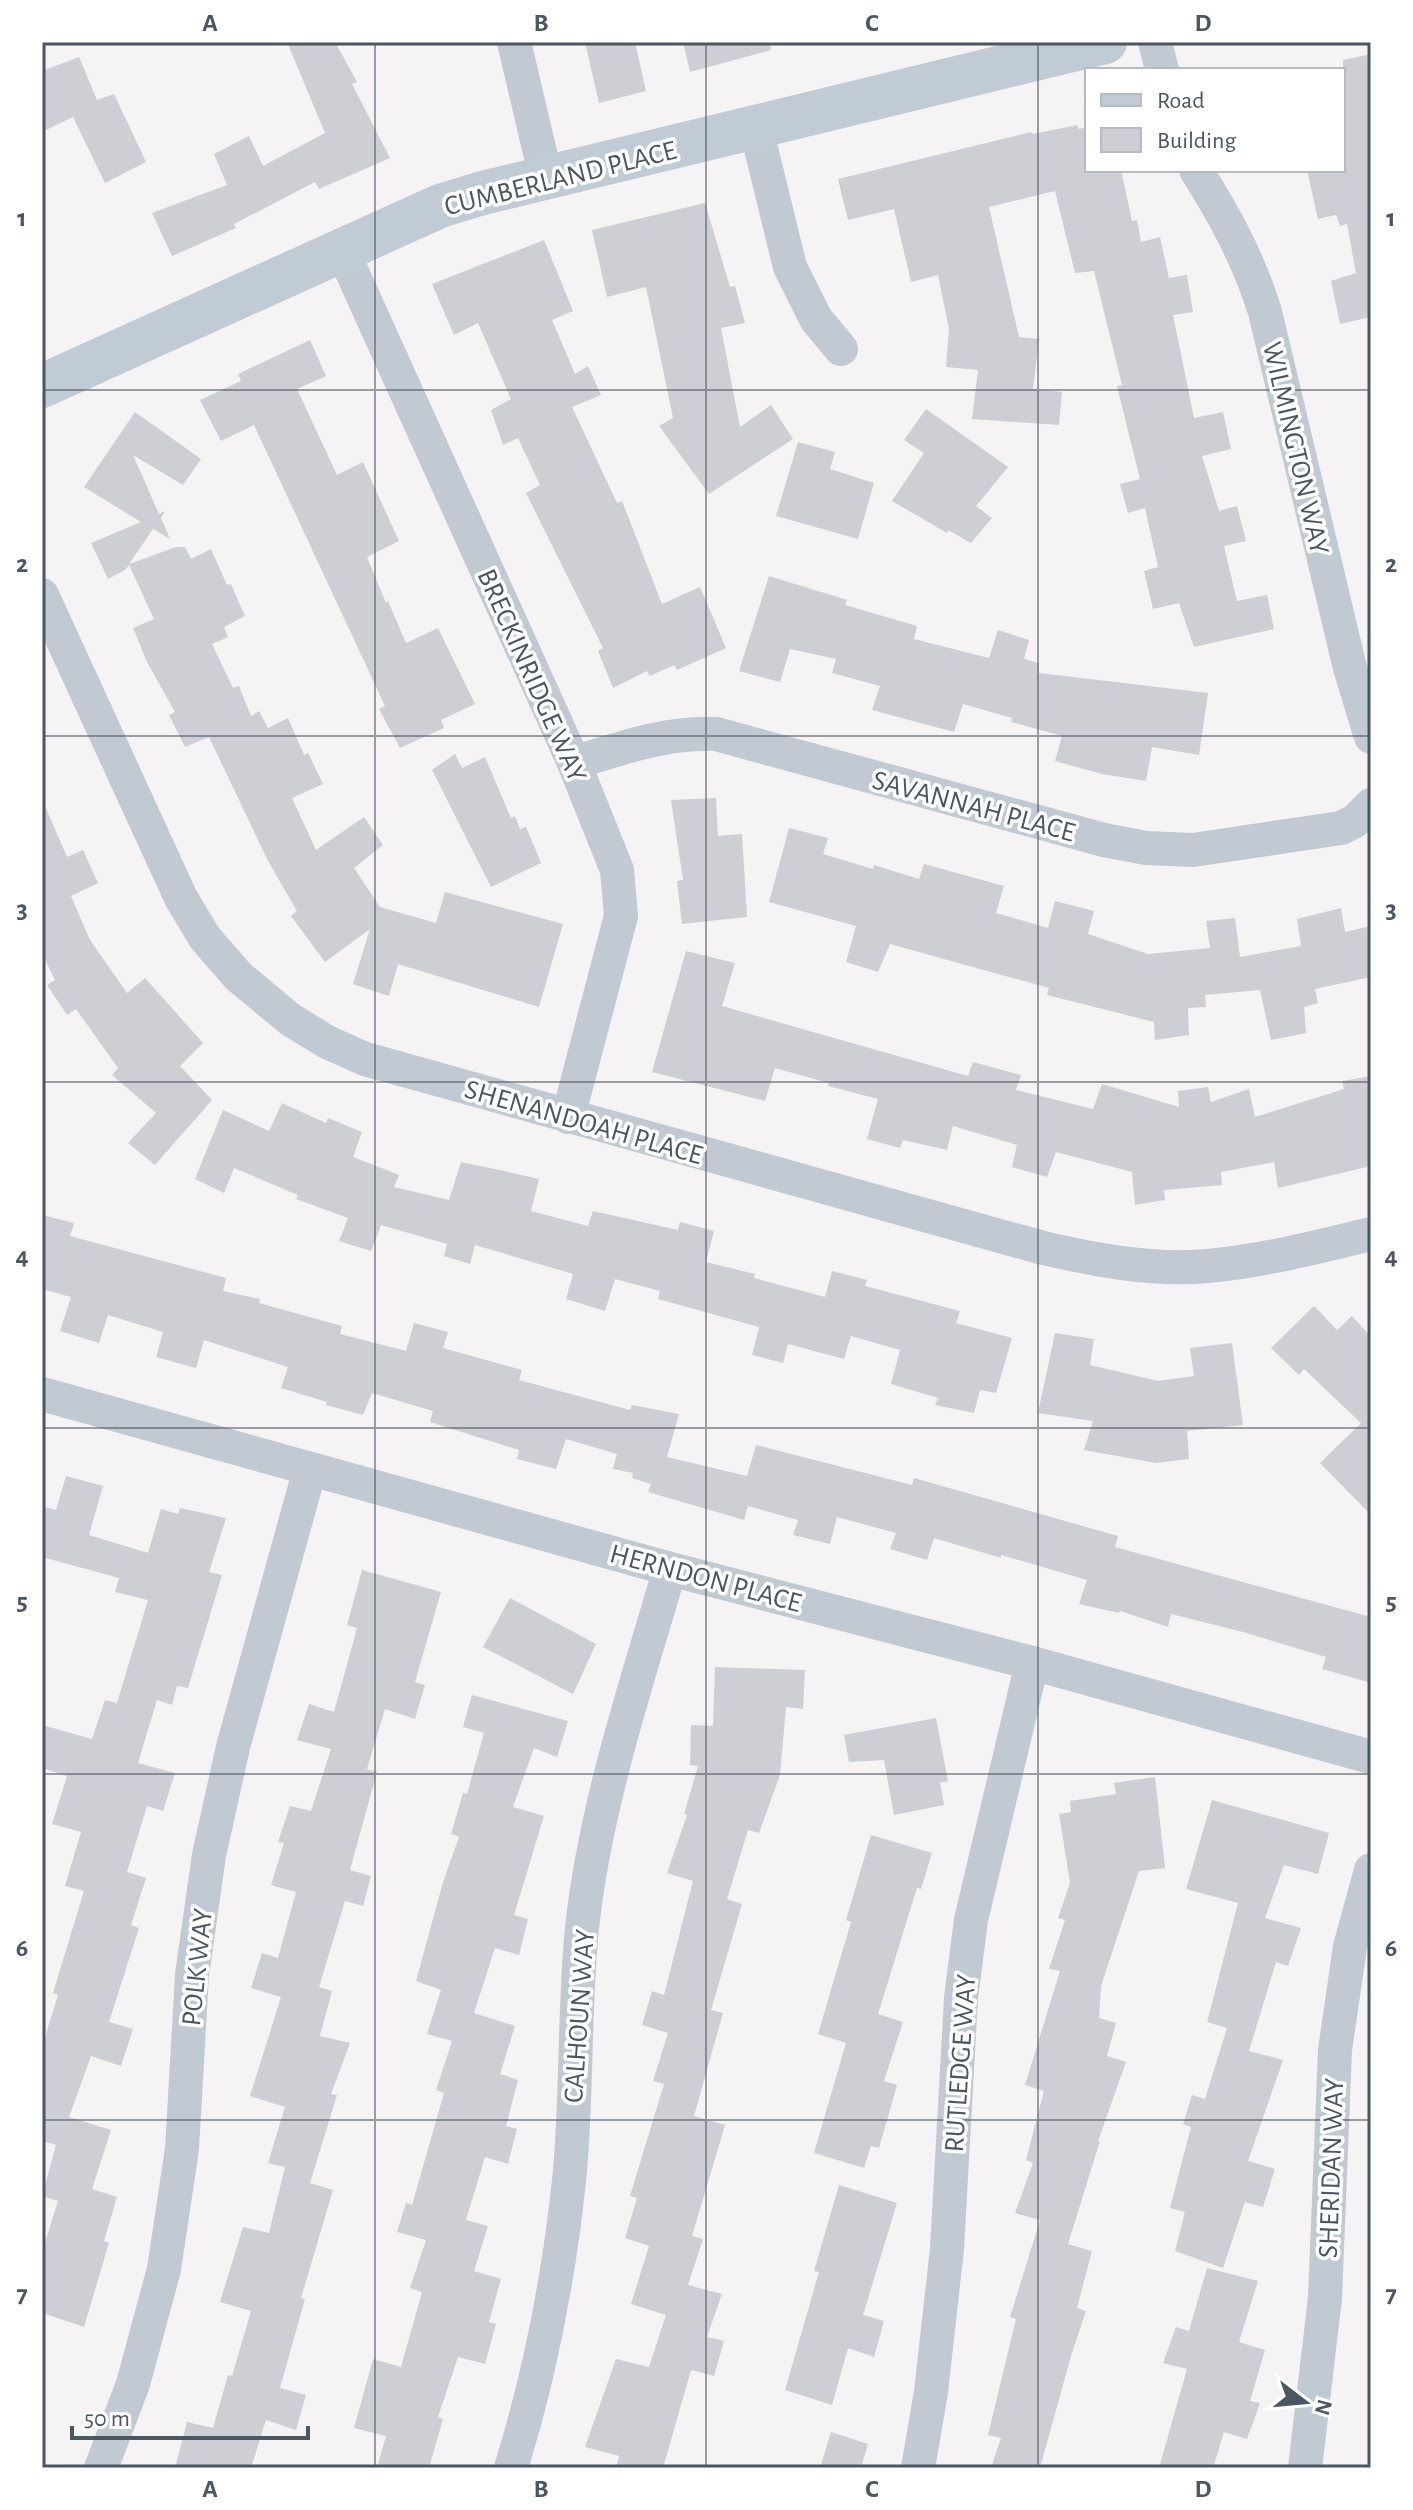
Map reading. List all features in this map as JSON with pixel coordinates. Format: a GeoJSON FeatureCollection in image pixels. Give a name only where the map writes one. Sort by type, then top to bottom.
{"type":"FeatureCollection","features":[{"type":"Feature","properties":{"kind":"street"},"geometry":{"type":"LineString","coordinates":[[514,42],[546,178]]}},
{"type":"Feature","properties":{"kind":"street","name":"CUMBERLAND PLACE"},"geometry":{"type":"LineString","coordinates":[[42,386],[440,206],[1105,42]]}},
{"type":"Feature","properties":{"kind":"street"},"geometry":{"type":"LineString","coordinates":[[1155,42],[1162,68]]}},
{"type":"Feature","properties":{"kind":"street"},"geometry":{"type":"LineString","coordinates":[[756,128],[790,267],[816,319],[841,349]]}},
{"type":"Feature","properties":{"kind":"street","name":"WILMINGTON WAY"},"geometry":{"type":"LineString","coordinates":[[1197,172],[1232,228],[1254,274],[1350,668],[1371,737]]}},
{"type":"Feature","properties":{"kind":"street","name":"BRECKINRIDGE WAY"},"geometry":{"type":"LineString","coordinates":[[342,250],[574,763],[617,870],[621,916],[568,1117]]}},
{"type":"Feature","properties":{"kind":"street","name":"SHENANDOAH PLACE"},"geometry":{"type":"LineString","coordinates":[[42,595],[181,898],[205,938],[239,977],[291,1020],[327,1042],[365,1059],[568,1117],[1092,1259],[1165,1267],[1207,1266],[1251,1260],[1371,1234]]}},
{"type":"Feature","properties":{"kind":"street","name":"SAVANNAH PLACE"},"geometry":{"type":"LineString","coordinates":[[574,763],[655,738],[688,733],[716,734],[1104,840],[1146,848],[1193,850],[1341,828],[1355,821],[1371,805]]}},
{"type":"Feature","properties":{"kind":"street","name":"HERNDON PLACE"},"geometry":{"type":"LineString","coordinates":[[42,1394],[670,1569],[1032,1663],[1371,1757]]}},
{"type":"Feature","properties":{"kind":"street","name":"POLK WAY"},"geometry":{"type":"LineString","coordinates":[[101,2468],[133,2384],[164,2269],[182,2149],[192,1975],[209,1855],[233,1747],[310,1469]]}},
{"type":"Feature","properties":{"kind":"street","name":"CALHOUN WAY"},"geometry":{"type":"LineString","coordinates":[[511,2468],[529,2410],[555,2285],[570,2168],[576,1998],[583,1925],[599,1827],[670,1569]]}},
{"type":"Feature","properties":{"kind":"street","name":"RUTLEDGE WAY"},"geometry":{"type":"LineString","coordinates":[[918,2468],[931,2392],[947,2249],[961,1998],[971,1920],[1032,1663]]}},
{"type":"Feature","properties":{"kind":"street","name":"SHERIDAN WAY"},"geometry":{"type":"LineString","coordinates":[[1305,2468],[1325,2298],[1335,2050],[1350,1947],[1371,1870]]}},
{"type":"Feature","properties":{"kind":"building"},"geometry":{"type":"Polygon","coordinates":[[[287,42],[335,42],[357,82],[352,84],[390,158],[319,189],[315,182],[234,224],[236,228],[172,256],[152,213],[227,185],[214,154],[249,136],[263,166],[325,133],[287,42]]]}},
{"type":"Feature","properties":{"kind":"building"},"geometry":{"type":"Polygon","coordinates":[[[585,42],[635,42],[646,91],[599,103],[585,42]]]}},
{"type":"Feature","properties":{"kind":"building"},"geometry":{"type":"Polygon","coordinates":[[[683,42],[770,42],[771,50],[690,72],[683,42]]]}},
{"type":"Feature","properties":{"kind":"building"},"geometry":{"type":"Polygon","coordinates":[[[1371,54],[1371,317],[1340,324],[1331,281],[1356,273],[1347,224],[1340,226],[1336,215],[1318,219],[1307,172],[1345,172],[1343,60],[1371,54]]]}},
{"type":"Feature","properties":{"kind":"building"},"geometry":{"type":"Polygon","coordinates":[[[79,57],[97,100],[114,94],[146,162],[105,183],[73,117],[42,132],[42,71],[79,57]]]}},
{"type":"Feature","properties":{"kind":"building"},"geometry":{"type":"Polygon","coordinates":[[[1077,125],[1079,129],[1085,128],[1085,172],[1121,172],[1132,221],[1137,220],[1141,242],[1160,237],[1169,278],[1187,275],[1193,312],[1173,315],[1194,418],[1223,412],[1231,449],[1202,456],[1219,511],[1237,506],[1246,541],[1224,546],[1237,601],[1267,595],[1274,629],[1194,647],[1179,603],[1153,609],[1144,571],[1158,567],[1145,508],[1128,513],[1120,484],[1140,479],[1117,386],[1122,385],[1094,271],[1075,273],[1055,191],[989,207],[1019,337],[1039,339],[1033,389],[1062,392],[1059,425],[972,419],[978,370],[946,367],[949,329],[938,275],[911,282],[894,209],[848,220],[838,179],[1077,125]]]}},
{"type":"Feature","properties":{"kind":"building"},"geometry":{"type":"Polygon","coordinates":[[[705,203],[730,287],[735,286],[745,323],[721,328],[740,427],[771,405],[793,439],[709,494],[659,426],[673,418],[646,287],[607,297],[592,230],[705,203]]]}},
{"type":"Feature","properties":{"kind":"building"},"geometry":{"type":"Polygon","coordinates":[[[544,240],[573,311],[552,320],[575,374],[588,366],[601,395],[572,407],[617,503],[622,501],[662,604],[700,587],[726,648],[677,670],[674,665],[650,676],[647,671],[613,688],[598,651],[603,648],[526,493],[540,485],[518,438],[503,445],[491,410],[511,399],[478,323],[454,335],[432,284],[544,240]]]}},
{"type":"Feature","properties":{"kind":"building"},"geometry":{"type":"Polygon","coordinates":[[[310,340],[326,376],[297,389],[337,475],[363,462],[399,541],[367,557],[386,603],[388,601],[406,643],[438,628],[475,704],[441,720],[444,728],[400,748],[379,709],[385,706],[254,425],[221,441],[200,400],[241,381],[238,374],[310,340]]]}},
{"type":"Feature","properties":{"kind":"building"},"geometry":{"type":"Polygon","coordinates":[[[926,409],[1008,467],[976,506],[992,518],[971,543],[948,530],[947,533],[892,501],[924,453],[904,440],[926,409]]]}},
{"type":"Feature","properties":{"kind":"building"},"geometry":{"type":"Polygon","coordinates":[[[135,412],[201,459],[183,485],[133,455],[159,514],[165,511],[161,518],[170,539],[153,529],[129,564],[176,547],[185,547],[191,559],[211,549],[245,616],[224,627],[228,637],[212,644],[233,688],[239,686],[251,716],[259,711],[268,728],[288,718],[304,755],[308,753],[323,784],[292,798],[316,850],[364,817],[383,845],[354,868],[380,907],[436,923],[445,892],[563,924],[539,1007],[398,964],[389,996],[353,984],[370,929],[325,962],[291,916],[297,911],[268,861],[209,737],[185,747],[169,715],[175,712],[147,662],[133,628],[154,619],[129,565],[108,579],[91,543],[141,522],[84,487],[135,412]]]}},
{"type":"Feature","properties":{"kind":"building"},"geometry":{"type":"Polygon","coordinates":[[[798,442],[835,452],[830,469],[874,483],[858,539],[776,516],[798,442]]]}},
{"type":"Feature","properties":{"kind":"building"},"geometry":{"type":"Polygon","coordinates":[[[769,576],[847,600],[845,605],[917,626],[914,639],[989,658],[998,630],[1029,640],[1024,659],[1039,663],[1039,673],[1208,693],[1199,755],[1152,747],[1146,781],[1102,774],[1055,761],[1062,736],[963,704],[954,732],[872,710],[880,686],[832,673],[836,659],[790,649],[780,682],[739,671],[769,576]]]}},
{"type":"Feature","properties":{"kind":"building"},"geometry":{"type":"Polygon","coordinates":[[[455,754],[462,768],[485,757],[511,818],[515,816],[520,829],[526,827],[541,863],[491,887],[432,770],[455,754]]]}},
{"type":"Feature","properties":{"kind":"building"},"geometry":{"type":"Polygon","coordinates":[[[716,798],[718,836],[742,834],[747,917],[682,924],[677,881],[683,880],[671,800],[716,798]]]}},
{"type":"Feature","properties":{"kind":"building"},"geometry":{"type":"Polygon","coordinates":[[[42,799],[67,857],[83,850],[98,883],[71,896],[90,940],[127,993],[145,978],[203,1043],[180,1066],[212,1100],[155,1165],[128,1143],[156,1113],[112,1075],[118,1068],[76,1009],[67,1015],[47,985],[55,980],[42,953],[42,799]]]}},
{"type":"Feature","properties":{"kind":"building"},"geometry":{"type":"Polygon","coordinates":[[[789,828],[828,838],[823,854],[873,869],[874,865],[919,879],[924,864],[1004,886],[996,913],[1048,928],[1055,901],[1094,911],[1088,934],[1148,954],[1210,948],[1206,921],[1235,918],[1240,957],[1301,946],[1297,919],[1341,908],[1345,932],[1371,926],[1371,977],[1315,989],[1318,1003],[1304,1007],[1306,1033],[1271,1040],[1260,990],[1205,995],[1206,1007],[1188,1008],[1189,1035],[1155,1040],[1154,1022],[1047,995],[1049,988],[890,944],[878,972],[846,962],[856,926],[769,902],[789,828]]]}},
{"type":"Feature","properties":{"kind":"building"},"geometry":{"type":"Polygon","coordinates":[[[686,951],[735,963],[722,1006],[968,1076],[973,1062],[1021,1075],[1016,1090],[1093,1109],[1102,1084],[1179,1107],[1178,1091],[1208,1087],[1211,1102],[1249,1089],[1255,1117],[1344,1089],[1342,1081],[1371,1076],[1371,1166],[1278,1188],[1274,1162],[1221,1172],[1222,1185],[1164,1190],[1165,1200],[1135,1205],[1132,1172],[1056,1152],[1047,1177],[1012,1167],[1017,1145],[953,1126],[947,1150],[903,1140],[900,1148],[867,1139],[878,1099],[775,1068],[765,1101],[652,1072],[686,951]]]}},
{"type":"Feature","properties":{"kind":"building"},"geometry":{"type":"Polygon","coordinates":[[[282,1103],[326,1123],[328,1118],[362,1132],[353,1157],[399,1175],[394,1187],[449,1200],[461,1162],[504,1171],[539,1179],[531,1211],[588,1226],[593,1211],[678,1230],[680,1222],[714,1231],[706,1262],[755,1274],[754,1278],[825,1297],[832,1271],[867,1280],[865,1286],[960,1311],[956,1323],[1012,1338],[996,1393],[980,1390],[974,1413],[935,1405],[938,1398],[891,1384],[900,1350],[851,1336],[844,1359],[788,1344],[783,1363],[752,1355],[759,1327],[658,1299],[660,1291],[615,1279],[605,1311],[566,1299],[573,1274],[475,1245],[470,1264],[444,1256],[447,1244],[381,1225],[371,1251],[339,1241],[348,1218],[296,1199],[298,1195],[234,1168],[224,1193],[195,1179],[223,1110],[269,1131],[282,1103]]]}},
{"type":"Feature","properties":{"kind":"building"},"geometry":{"type":"Polygon","coordinates":[[[42,1215],[74,1223],[70,1236],[226,1278],[223,1291],[260,1299],[259,1303],[342,1326],[340,1334],[406,1351],[414,1323],[448,1332],[443,1348],[522,1370],[519,1380],[630,1410],[632,1405],[679,1414],[667,1457],[747,1476],[756,1445],[912,1485],[914,1478],[1118,1536],[1115,1547],[1371,1617],[1371,1683],[1322,1669],[1326,1657],[1243,1632],[1171,1614],[1168,1627],[1120,1611],[1079,1604],[1087,1580],[1001,1555],[1001,1558],[934,1538],[927,1560],[890,1549],[896,1533],[837,1517],[830,1544],[793,1535],[798,1520],[748,1506],[744,1520],[648,1492],[651,1484],[632,1478],[633,1473],[613,1469],[617,1454],[566,1439],[556,1469],[517,1459],[519,1450],[430,1422],[433,1411],[372,1393],[363,1415],[326,1405],[327,1402],[281,1388],[288,1367],[204,1340],[196,1368],[156,1357],[163,1332],[108,1315],[99,1343],[60,1331],[71,1297],[42,1289],[42,1215]]]}},
{"type":"Feature","properties":{"kind":"building"},"geometry":{"type":"Polygon","coordinates":[[[1314,1306],[1337,1330],[1352,1316],[1371,1337],[1371,1515],[1320,1463],[1361,1423],[1304,1369],[1299,1375],[1271,1348],[1314,1306]]]}},
{"type":"Feature","properties":{"kind":"building"},"geometry":{"type":"Polygon","coordinates":[[[1055,1333],[1094,1339],[1090,1365],[1158,1381],[1194,1376],[1190,1348],[1232,1343],[1243,1425],[1187,1431],[1189,1459],[1156,1463],[1084,1450],[1093,1421],[1038,1413],[1055,1333]]]}},
{"type":"Feature","properties":{"kind":"building"},"geometry":{"type":"Polygon","coordinates":[[[66,1476],[103,1486],[89,1535],[148,1553],[161,1509],[178,1514],[180,1508],[226,1518],[209,1572],[222,1575],[188,1688],[177,1686],[172,1705],[157,1700],[138,1763],[175,1773],[163,1811],[147,1806],[127,1872],[146,1878],[131,1925],[139,1928],[109,2022],[133,2029],[121,2066],[91,2056],[69,2117],[111,2130],[92,2189],[117,2197],[104,2241],[109,2243],[84,2327],[42,2313],[42,2252],[58,2201],[42,2196],[56,2145],[42,2141],[42,2047],[58,1995],[53,1993],[84,1891],[65,1886],[81,1832],[52,1824],[67,1776],[42,1768],[42,1725],[92,1739],[105,1700],[117,1703],[148,1600],[115,1592],[119,1578],[42,1557],[42,1506],[56,1510],[66,1476]]]}},
{"type":"Feature","properties":{"kind":"building"},"geometry":{"type":"Polygon","coordinates":[[[362,1570],[441,1592],[415,1682],[425,1685],[415,1719],[385,1709],[367,1769],[377,1772],[350,1870],[371,1876],[363,1906],[345,1901],[319,1987],[332,1991],[320,2036],[350,2043],[331,2094],[337,2095],[310,2183],[333,2190],[301,2298],[305,2299],[280,2388],[306,2395],[296,2430],[266,2420],[251,2468],[175,2468],[187,2422],[213,2428],[251,2311],[220,2302],[243,2227],[269,2233],[285,2167],[268,2163],[285,2107],[250,2096],[281,1997],[251,1988],[262,1953],[278,1958],[296,1892],[271,1885],[284,1843],[278,1842],[290,1806],[311,1811],[331,1749],[297,1740],[309,1704],[334,1712],[357,1628],[347,1625],[362,1570]]]}},
{"type":"Feature","properties":{"kind":"building"},"geometry":{"type":"Polygon","coordinates":[[[510,1598],[596,1644],[573,1694],[483,1647],[510,1598]]]}},
{"type":"Feature","properties":{"kind":"building"},"geometry":{"type":"Polygon","coordinates":[[[715,1667],[805,1670],[803,1709],[786,1707],[780,1775],[759,1833],[748,1830],[727,1899],[742,1904],[711,2010],[723,2013],[694,2116],[725,2125],[692,2236],[703,2239],[688,2285],[722,2294],[707,2337],[724,2341],[714,2376],[691,2370],[663,2468],[616,2468],[619,2456],[585,2447],[616,2359],[649,2367],[666,2315],[631,2304],[649,2246],[625,2238],[637,2198],[630,2196],[664,2084],[653,2081],[668,2033],[642,2025],[652,1991],[664,1995],[693,1881],[667,1873],[687,1815],[684,1814],[698,1766],[690,1765],[691,1725],[713,1726],[715,1667]]]}},
{"type":"Feature","properties":{"kind":"building"},"geometry":{"type":"Polygon","coordinates":[[[472,1695],[568,1721],[557,1757],[534,1748],[513,1807],[544,1816],[514,1915],[528,1919],[519,1955],[495,1948],[474,2013],[515,2026],[500,2074],[518,2080],[506,2126],[517,2129],[508,2164],[485,2157],[466,2220],[488,2226],[474,2271],[501,2279],[489,2322],[496,2324],[485,2364],[458,2357],[438,2417],[443,2419],[429,2468],[377,2468],[386,2436],[354,2428],[373,2359],[401,2367],[422,2292],[410,2288],[426,2240],[397,2232],[406,2203],[412,2205],[444,2093],[436,2090],[452,2041],[427,2034],[441,1990],[416,1981],[443,1882],[459,1837],[451,1834],[463,1793],[467,1794],[484,1733],[463,1727],[472,1695]]]}},
{"type":"Feature","properties":{"kind":"building"},"geometry":{"type":"Polygon","coordinates":[[[936,1718],[948,1781],[940,1783],[944,1805],[894,1815],[884,1760],[849,1762],[844,1735],[936,1718]]]}},
{"type":"Feature","properties":{"kind":"building"},"geometry":{"type":"Polygon","coordinates":[[[1155,1777],[1165,1868],[1139,1871],[1101,1986],[1099,2018],[1116,2023],[1107,2056],[1126,2062],[1098,2141],[1068,2244],[1092,2251],[1077,2308],[1086,2311],[1040,2468],[991,2468],[1001,2438],[988,2435],[1016,2319],[1010,2317],[1040,2220],[1015,2213],[1033,2163],[1026,2160],[1044,2091],[1025,2085],[1060,1971],[1049,1969],[1065,1920],[1058,1918],[1070,1883],[1059,1814],[1071,1812],[1070,1801],[1116,1794],[1114,1783],[1155,1777]]]}},
{"type":"Feature","properties":{"kind":"building"},"geometry":{"type":"Polygon","coordinates":[[[1212,1800],[1329,1833],[1318,1874],[1284,1865],[1265,1918],[1301,1928],[1288,1966],[1276,1962],[1249,2051],[1283,2060],[1248,2161],[1275,2169],[1263,2207],[1245,2202],[1223,2268],[1175,2251],[1185,2212],[1170,2208],[1191,2127],[1183,2124],[1192,2095],[1205,2099],[1227,2028],[1207,2022],[1238,1903],[1186,1889],[1212,1800]]]}},
{"type":"Feature","properties":{"kind":"building"},"geometry":{"type":"Polygon","coordinates":[[[871,1835],[932,1853],[921,1889],[917,1888],[878,2014],[903,2022],[884,2081],[897,2085],[879,2148],[871,2146],[864,2168],[814,2153],[846,2043],[818,2034],[851,1922],[846,1920],[871,1835]]]}},
{"type":"Feature","properties":{"kind":"building"},"geometry":{"type":"Polygon","coordinates":[[[839,2185],[897,2203],[863,2315],[884,2321],[874,2357],[848,2348],[832,2405],[785,2390],[819,2272],[814,2271],[839,2185]]]}},
{"type":"Feature","properties":{"kind":"building"},"geometry":{"type":"Polygon","coordinates":[[[1207,2268],[1258,2281],[1239,2342],[1265,2350],[1250,2401],[1260,2403],[1247,2439],[1224,2432],[1213,2468],[1159,2468],[1187,2369],[1163,2363],[1176,2327],[1189,2331],[1207,2268]]]}},
{"type":"Feature","properties":{"kind":"building"},"geometry":{"type":"Polygon","coordinates":[[[831,2432],[868,2444],[861,2468],[820,2468],[831,2432]]]}}]}
